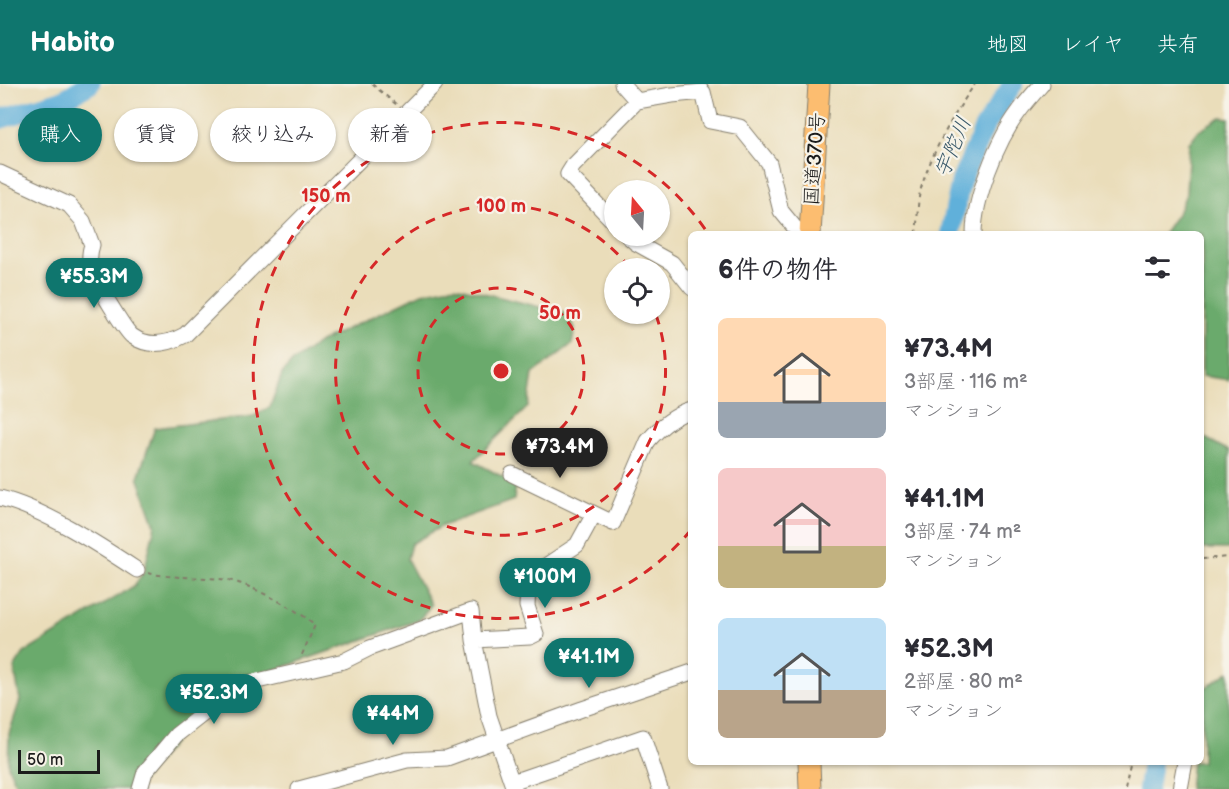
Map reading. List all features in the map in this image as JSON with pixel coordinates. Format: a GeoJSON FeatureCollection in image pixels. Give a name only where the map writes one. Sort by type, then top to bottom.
{"type":"FeatureCollection","features":[{"type":"Feature","properties":{"kind":"highway","name":"国道370号"},"geometry":{"type":"LineString","coordinates":[[810,231],[819,84]]}},
{"type":"Feature","properties":{"kind":"highway"},"geometry":{"type":"LineString","coordinates":[[809,765],[810,789]]}},
{"type":"Feature","properties":{"kind":"street"},"geometry":{"type":"LineString","coordinates":[[411,108],[435,84]]}},
{"type":"Feature","properties":{"kind":"street"},"geometry":{"type":"LineString","coordinates":[[622,84],[638,101]]}},
{"type":"Feature","properties":{"kind":"street"},"geometry":{"type":"LineString","coordinates":[[974,231],[981,191],[995,154],[1017,114],[1042,84]]}},
{"type":"Feature","properties":{"kind":"street"},"geometry":{"type":"LineString","coordinates":[[604,212],[568,174],[573,166],[638,101],[703,92],[710,121],[740,127],[769,164],[782,211],[798,231]]}},
{"type":"Feature","properties":{"kind":"street"},"geometry":{"type":"LineString","coordinates":[[0,173],[69,205],[83,221],[92,245],[89,252],[92,272],[119,320],[131,336],[153,345],[171,342],[184,335],[357,162]]}},
{"type":"Feature","properties":{"kind":"street"},"geometry":{"type":"LineString","coordinates":[[641,246],[672,263],[688,283]]}},
{"type":"Feature","properties":{"kind":"street"},"geometry":{"type":"LineString","coordinates":[[512,474],[613,523],[648,441],[656,430],[688,411]]}},
{"type":"Feature","properties":{"kind":"street"},"geometry":{"type":"LineString","coordinates":[[0,498],[18,502],[137,570]]}},
{"type":"Feature","properties":{"kind":"street"},"geometry":{"type":"LineString","coordinates":[[474,640],[530,637],[536,634],[527,606],[528,588],[541,569],[577,545],[594,514]]}},
{"type":"Feature","properties":{"kind":"street"},"geometry":{"type":"LineString","coordinates":[[140,789],[146,772],[176,735],[240,685],[344,662],[370,648],[471,611],[474,640],[489,716],[513,785],[644,738],[660,789]]}},
{"type":"Feature","properties":{"kind":"street"},"geometry":{"type":"LineString","coordinates":[[299,789],[407,760],[447,758],[688,673]]}},
{"type":"Feature","properties":{"kind":"street"},"geometry":{"type":"LineString","coordinates":[[1180,789],[1184,765]]}},
{"type":"Feature","properties":{"kind":"path"},"geometry":{"type":"LineString","coordinates":[[372,84],[400,108]]}},
{"type":"Feature","properties":{"kind":"path"},"geometry":{"type":"LineString","coordinates":[[916,231],[920,192],[939,145],[957,110],[975,84]]}},
{"type":"Feature","properties":{"kind":"path"},"geometry":{"type":"LineString","coordinates":[[1204,559],[1229,557]]}},
{"type":"Feature","properties":{"kind":"path"},"geometry":{"type":"LineString","coordinates":[[137,570],[163,576],[230,580],[258,590],[311,622],[315,625],[293,673]]}},
{"type":"Feature","properties":{"kind":"path"},"geometry":{"type":"LineString","coordinates":[[1125,789],[1130,765]]}},
{"type":"Feature","properties":{"kind":"green space"},"geometry":{"type":"Polygon","coordinates":[[[1221,117],[1229,118],[1229,380],[1204,376],[1204,231],[1165,231],[1179,211],[1186,194],[1189,143],[1199,130],[1221,117]]]}},
{"type":"Feature","properties":{"kind":"green space"},"geometry":{"type":"Polygon","coordinates":[[[455,286],[568,314],[575,328],[572,344],[533,374],[528,407],[473,461],[516,484],[514,500],[442,526],[411,544],[407,559],[431,605],[419,620],[223,688],[209,698],[136,789],[18,789],[8,766],[9,734],[20,700],[14,668],[24,653],[134,586],[144,572],[155,525],[138,477],[155,428],[254,416],[270,407],[282,374],[292,362],[320,342],[422,293],[455,286]]]}},
{"type":"Feature","properties":{"kind":"green space"},"geometry":{"type":"Polygon","coordinates":[[[1204,438],[1229,451],[1229,549],[1204,549],[1204,438]]]}},
{"type":"Feature","properties":{"kind":"green space"},"geometry":{"type":"Polygon","coordinates":[[[1229,672],[1229,789],[1189,789],[1192,765],[1204,765],[1204,689],[1229,672]]]}},
{"type":"Feature","properties":{"kind":"waterway"},"geometry":{"type":"LineString","coordinates":[[0,119],[62,100],[90,84]]}},
{"type":"Feature","properties":{"kind":"waterway","name":"宇陀川"},"geometry":{"type":"LineString","coordinates":[[951,231],[961,181],[984,128],[1013,84]]}},
{"type":"Feature","properties":{"kind":"waterway","name":"宇陀川"},"geometry":{"type":"LineString","coordinates":[[1148,789],[1152,765]]}}]}
